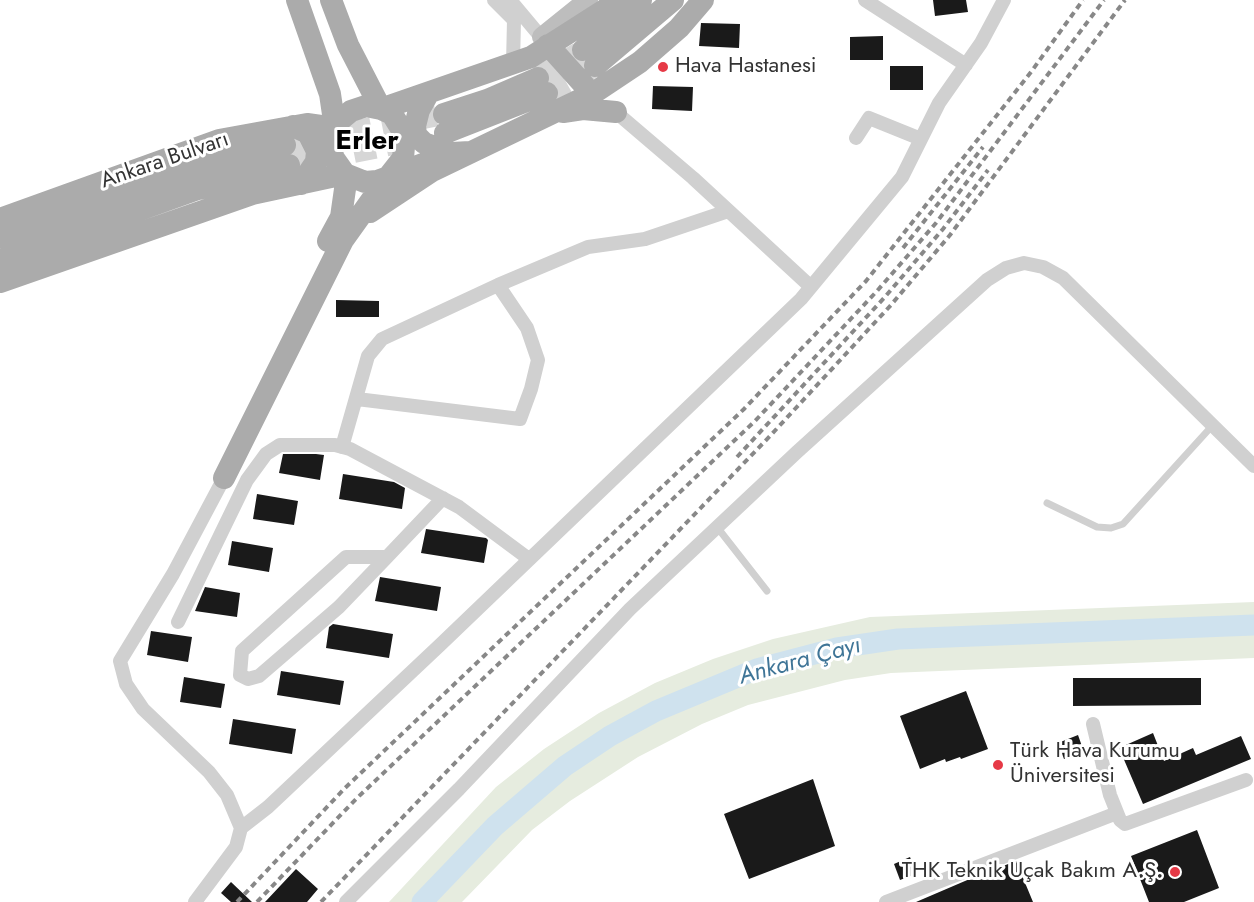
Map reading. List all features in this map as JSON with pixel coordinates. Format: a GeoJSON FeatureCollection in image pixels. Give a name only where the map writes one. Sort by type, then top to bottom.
{"type":"FeatureCollection","features":[{"type":"Feature","properties":{"kind":"main road"},"geometry":{"type":"LineString","coordinates":[[297,0],[330,93],[334,128]]}},
{"type":"Feature","properties":{"kind":"main road"},"geometry":{"type":"LineString","coordinates":[[224,478],[343,240],[387,177],[397,169],[406,147],[400,123],[381,109],[348,45],[331,0]]}},
{"type":"Feature","properties":{"kind":"main road"},"geometry":{"type":"LineString","coordinates":[[224,478],[318,262],[341,217],[346,174],[333,158],[331,137],[334,128],[344,115],[358,108],[381,109],[531,57],[545,41],[606,9],[614,0]]}},
{"type":"Feature","properties":{"kind":"main road"},"geometry":{"type":"LineString","coordinates":[[641,0],[589,58],[673,0]]}},
{"type":"Feature","properties":{"kind":"main road"},"geometry":{"type":"LineString","coordinates":[[343,240],[370,212],[396,193],[453,138],[487,100],[592,94],[640,62],[679,28],[703,0]]}},
{"type":"Feature","properties":{"kind":"main road"},"geometry":{"type":"LineString","coordinates":[[545,41],[592,94]]}},
{"type":"Feature","properties":{"kind":"main road"},"geometry":{"type":"LineString","coordinates":[[428,94],[419,110],[415,126],[416,135],[424,143],[453,138]]}},
{"type":"Feature","properties":{"kind":"main road"},"geometry":{"type":"LineString","coordinates":[[297,160],[365,182],[387,177],[453,138],[546,95],[583,109],[616,112]]}},
{"type":"Feature","properties":{"kind":"main road","name":"Ankara Bulvarı"},"geometry":{"type":"LineString","coordinates":[[0,282],[252,194],[297,160],[307,124],[334,128]]}},
{"type":"Feature","properties":{"kind":"main road","name":"Ankara Bulvarı"},"geometry":{"type":"LineString","coordinates":[[0,219],[219,140],[297,160]]}},
{"type":"Feature","properties":{"kind":"main road","name":"Ankara Bulvarı"},"geometry":{"type":"LineString","coordinates":[[0,237],[193,169],[297,160]]}},
{"type":"Feature","properties":{"kind":"main road","name":"Ankara Bulvarı"},"geometry":{"type":"LineString","coordinates":[[0,260],[198,189],[297,160]]}},
{"type":"Feature","properties":{"kind":"street"},"geometry":{"type":"LineString","coordinates":[[494,0],[514,20],[513,63]]}},
{"type":"Feature","properties":{"kind":"street"},"geometry":{"type":"LineString","coordinates":[[510,0],[545,41],[588,0]]}},
{"type":"Feature","properties":{"kind":"street"},"geometry":{"type":"LineString","coordinates":[[865,0],[966,66]]}},
{"type":"Feature","properties":{"kind":"street"},"geometry":{"type":"LineString","coordinates":[[195,902],[236,847],[241,828],[268,807],[811,287],[902,177],[939,103],[981,43],[1004,0]]}},
{"type":"Feature","properties":{"kind":"street"},"geometry":{"type":"LineString","coordinates":[[592,94],[616,112],[811,287]]}},
{"type":"Feature","properties":{"kind":"street"},"geometry":{"type":"LineString","coordinates":[[856,138],[868,118],[921,139]]}},
{"type":"Feature","properties":{"kind":"street"},"geometry":{"type":"LineString","coordinates":[[342,447],[368,356],[382,339],[498,285],[588,248],[645,239],[728,211]]}},
{"type":"Feature","properties":{"kind":"street"},"geometry":{"type":"LineString","coordinates":[[346,902],[459,789],[630,609],[987,280],[1006,268],[1024,263],[1043,267],[1063,278],[1254,466]]}},
{"type":"Feature","properties":{"kind":"street"},"geometry":{"type":"LineString","coordinates":[[357,399],[520,419],[538,360],[527,328],[498,285]]}},
{"type":"Feature","properties":{"kind":"street"},"geometry":{"type":"LineString","coordinates":[[178,622],[247,480],[266,454],[280,445],[300,443],[342,447],[443,498],[529,559]]}},
{"type":"Feature","properties":{"kind":"street"},"geometry":{"type":"LineString","coordinates":[[224,478],[173,574],[120,661],[126,684],[143,709],[209,772],[227,795],[241,828]]}},
{"type":"Feature","properties":{"kind":"street"},"geometry":{"type":"LineString","coordinates":[[387,557],[346,557],[242,651],[240,675],[248,679],[259,676],[339,607],[387,557],[443,498]]}},
{"type":"Feature","properties":{"kind":"street"},"geometry":{"type":"LineString","coordinates":[[1093,724],[1110,795],[1117,813],[1125,824],[1246,780]]}},
{"type":"Feature","properties":{"kind":"street"},"geometry":{"type":"LineString","coordinates":[[886,902],[1117,813]]}},
{"type":"Feature","properties":{"kind":"lane"},"geometry":{"type":"LineString","coordinates":[[1047,503],[1098,527],[1111,528],[1123,524],[1212,426]]}},
{"type":"Feature","properties":{"kind":"lane"},"geometry":{"type":"LineString","coordinates":[[717,527],[767,591]]}},
{"type":"Feature","properties":{"kind":"shaded area"},"geometry":{"type":"Polygon","coordinates":[[[1254,602],[1254,658],[891,673],[845,680],[748,705],[702,724],[638,757],[570,801],[532,830],[462,902],[389,902],[496,787],[544,749],[599,713],[655,683],[713,659],[773,639],[870,617],[1254,602]]]}},
{"type":"Feature","properties":{"kind":"building"},"geometry":{"type":"Polygon","coordinates":[[[933,0],[966,0],[968,12],[935,16],[933,0]]]}},
{"type":"Feature","properties":{"kind":"building"},"geometry":{"type":"Polygon","coordinates":[[[701,23],[740,24],[739,48],[699,46],[701,23]]]}},
{"type":"Feature","properties":{"kind":"building"},"geometry":{"type":"Polygon","coordinates":[[[883,36],[883,60],[850,60],[850,37],[883,36]]]}},
{"type":"Feature","properties":{"kind":"building"},"geometry":{"type":"Polygon","coordinates":[[[890,66],[923,66],[923,90],[890,90],[890,66]]]}},
{"type":"Feature","properties":{"kind":"building"},"geometry":{"type":"Polygon","coordinates":[[[653,86],[693,87],[692,111],[652,109],[653,86]]]}},
{"type":"Feature","properties":{"kind":"building"},"geometry":{"type":"Polygon","coordinates":[[[336,300],[379,301],[379,317],[336,317],[336,300]]]}},
{"type":"Feature","properties":{"kind":"building"},"geometry":{"type":"Polygon","coordinates":[[[283,454],[324,455],[320,480],[279,473],[283,454]]]}},
{"type":"Feature","properties":{"kind":"building"},"geometry":{"type":"Polygon","coordinates":[[[343,474],[394,482],[405,488],[402,509],[339,499],[343,474]]]}},
{"type":"Feature","properties":{"kind":"building"},"geometry":{"type":"Polygon","coordinates":[[[257,494],[298,501],[294,525],[253,519],[257,494]]]}},
{"type":"Feature","properties":{"kind":"building"},"geometry":{"type":"Polygon","coordinates":[[[426,529],[486,538],[488,540],[484,563],[421,553],[426,529]]]}},
{"type":"Feature","properties":{"kind":"building"},"geometry":{"type":"Polygon","coordinates":[[[232,541],[273,548],[269,572],[228,565],[232,541]]]}},
{"type":"Feature","properties":{"kind":"building"},"geometry":{"type":"Polygon","coordinates":[[[380,577],[441,587],[437,611],[375,601],[380,577]]]}},
{"type":"Feature","properties":{"kind":"building"},"geometry":{"type":"Polygon","coordinates":[[[205,587],[240,593],[237,617],[195,611],[205,587]]]}},
{"type":"Feature","properties":{"kind":"building"},"geometry":{"type":"Polygon","coordinates":[[[333,624],[393,634],[389,658],[326,648],[329,627],[333,624]]]}},
{"type":"Feature","properties":{"kind":"building"},"geometry":{"type":"Polygon","coordinates":[[[151,631],[192,637],[188,662],[147,655],[151,631]]]}},
{"type":"Feature","properties":{"kind":"building"},"geometry":{"type":"Polygon","coordinates":[[[281,671],[344,681],[340,705],[277,695],[281,671]]]}},
{"type":"Feature","properties":{"kind":"building"},"geometry":{"type":"Polygon","coordinates":[[[184,677],[225,684],[221,708],[180,702],[184,677]]]}},
{"type":"Feature","properties":{"kind":"building"},"geometry":{"type":"Polygon","coordinates":[[[1073,678],[1201,678],[1201,705],[1073,706],[1073,678]]]}},
{"type":"Feature","properties":{"kind":"building"},"geometry":{"type":"Polygon","coordinates":[[[966,691],[988,749],[961,759],[960,757],[946,762],[945,759],[920,769],[900,716],[966,691]]]}},
{"type":"Feature","properties":{"kind":"building"},"geometry":{"type":"Polygon","coordinates":[[[233,719],[296,729],[292,754],[229,744],[233,719]]]}},
{"type":"Feature","properties":{"kind":"building"},"geometry":{"type":"Polygon","coordinates":[[[1153,733],[1164,761],[1193,748],[1196,755],[1241,736],[1251,759],[1143,804],[1119,748],[1153,733]]]}},
{"type":"Feature","properties":{"kind":"building"},"geometry":{"type":"Polygon","coordinates":[[[1078,735],[1084,752],[1064,759],[1058,743],[1078,735]]]}},
{"type":"Feature","properties":{"kind":"building"},"geometry":{"type":"Polygon","coordinates":[[[813,779],[835,846],[749,879],[724,814],[813,779]]]}},
{"type":"Feature","properties":{"kind":"building","name":"THK Teknik Uçak Bakım A.Ş."},"geometry":{"type":"Polygon","coordinates":[[[1197,830],[1219,888],[1184,902],[1149,902],[1131,856],[1197,830]]]}},
{"type":"Feature","properties":{"kind":"building"},"geometry":{"type":"Polygon","coordinates":[[[910,857],[916,874],[900,880],[894,864],[910,857]]]}},
{"type":"Feature","properties":{"kind":"building"},"geometry":{"type":"Polygon","coordinates":[[[1016,861],[1033,902],[916,902],[972,878],[1016,861]]]}},
{"type":"Feature","properties":{"kind":"building"},"geometry":{"type":"Polygon","coordinates":[[[296,869],[318,889],[307,902],[265,902],[296,869]]]}},
{"type":"Feature","properties":{"kind":"building"},"geometry":{"type":"Polygon","coordinates":[[[231,882],[252,902],[231,902],[221,893],[231,882]]]}},
{"type":"Feature","properties":{"kind":"waterway","name":"Ankara Çayı"},"geometry":{"type":"LineString","coordinates":[[422,902],[495,826],[565,766],[610,736],[656,711],[757,669],[837,648],[898,639],[1254,625]]}},
{"type":"Feature","properties":{"kind":"tunnel"},"geometry":{"type":"LineString","coordinates":[[538,78],[579,53]]}},
{"type":"Feature","properties":{"kind":"tunnel"},"geometry":{"type":"LineString","coordinates":[[547,93],[593,67]]}},
{"type":"Feature","properties":{"kind":"tunnel"},"geometry":{"type":"LineString","coordinates":[[285,145],[444,114]]}},
{"type":"Feature","properties":{"kind":"tunnel"},"geometry":{"type":"LineString","coordinates":[[289,165],[423,138]]}},
{"type":"Feature","properties":{"kind":"railway"},"geometry":{"type":"LineString","coordinates":[[237,902],[345,788],[744,409],[866,281],[1031,72],[1083,0]]}},
{"type":"Feature","properties":{"kind":"railway"},"geometry":{"type":"LineString","coordinates":[[257,902],[356,799],[755,421],[877,291],[936,223],[1104,0]]}},
{"type":"Feature","properties":{"kind":"railway"},"geometry":{"type":"LineString","coordinates":[[321,902],[770,436],[891,305],[950,235],[1125,0]]}},
{"type":"Feature","properties":{"kind":"railway"},"geometry":{"type":"LineString","coordinates":[[903,248],[983,147]]}},
{"type":"Feature","properties":{"kind":"railway"},"geometry":{"type":"LineString","coordinates":[[737,457],[884,298],[943,229],[988,170]]}},
{"type":"Feature","properties":{"kind":"place","name":"Hava Hastanesi"},"geometry":{"type":"Point","coordinates":[663,67]}},
{"type":"Feature","properties":{"kind":"place","name":"Türk Hava Kurumu Üniversitesi"},"geometry":{"type":"Point","coordinates":[998,765]}},
{"type":"Feature","properties":{"kind":"place","name":"THK Teknik Uçak Bakım A.Ş."},"geometry":{"type":"Point","coordinates":[1175,872]}},
{"type":"Feature","properties":{"kind":"district","name":"Erler"},"geometry":{"type":"Point","coordinates":[367,142]}}]}
